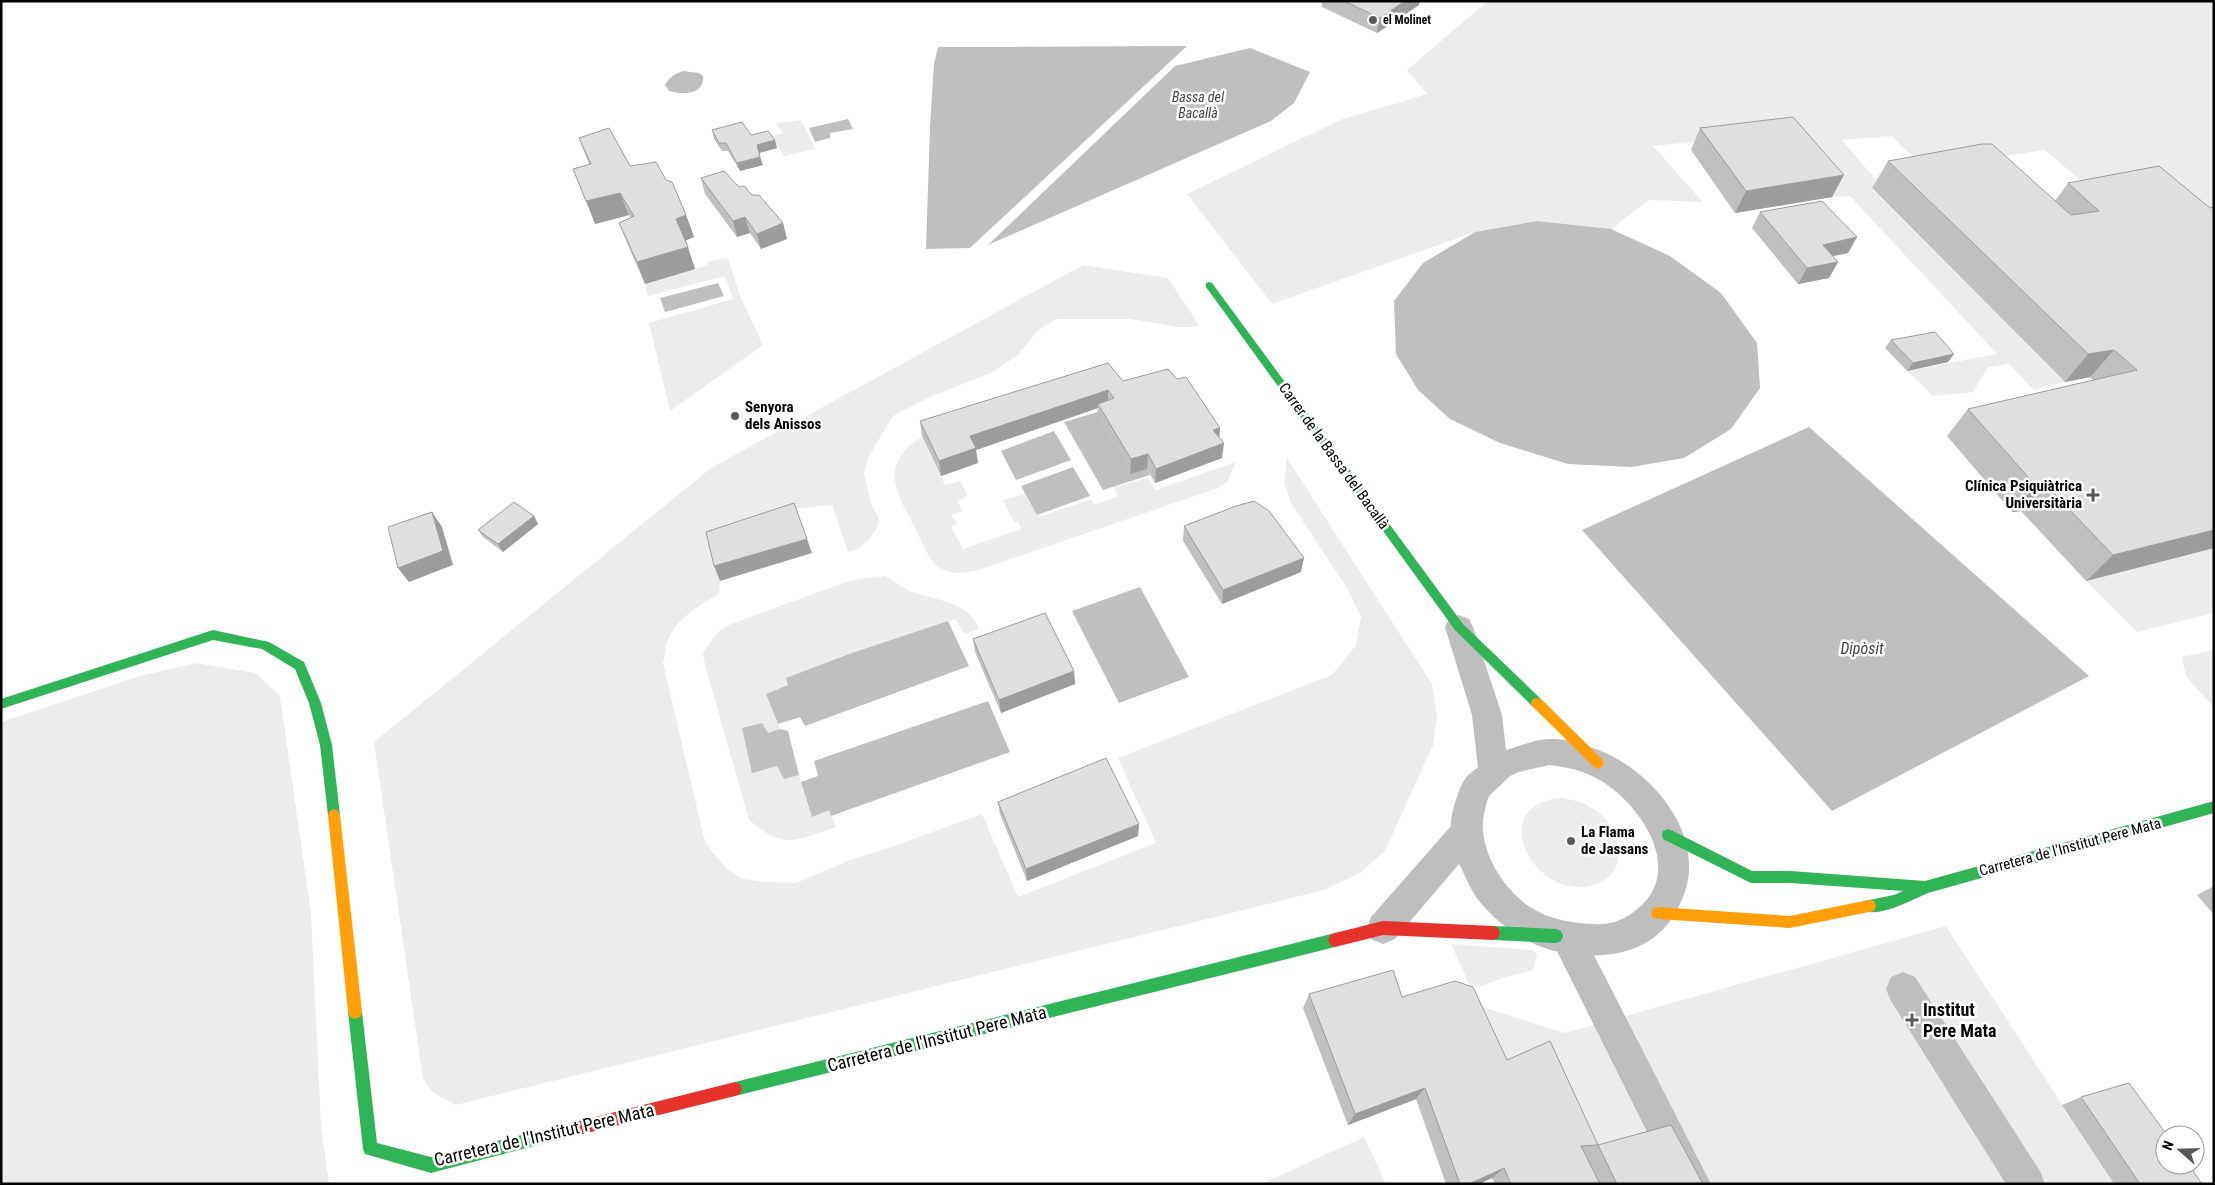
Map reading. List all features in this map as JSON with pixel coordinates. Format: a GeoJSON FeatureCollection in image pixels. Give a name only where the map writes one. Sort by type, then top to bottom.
{"type":"FeatureCollection","features":[{"type":"Feature","properties":{"kind":"street","name":"Carrer de la Bassa del Bacallà"},"geometry":{"type":"LineString","coordinates":[[1208,284],[1459,627],[1598,763]]}},
{"type":"Feature","properties":{"kind":"street","name":"Carrer de la Bassa del Bacallà"},"geometry":{"type":"LineString","coordinates":[[1459,627],[1487,715],[1493,770]]}},
{"type":"Feature","properties":{"kind":"street","name":"Carretera de l'Institut Pere Mata"},"geometry":{"type":"LineString","coordinates":[[1,704],[213,635],[265,645],[300,666],[315,704],[326,745],[370,1149],[431,1164],[1383,928],[1562,938]]}},
{"type":"Feature","properties":{"kind":"street"},"geometry":{"type":"LineString","coordinates":[[1549,752],[1566,754],[1598,763],[1638,790],[1659,817],[1668,835],[1673,856],[1673,877],[1668,896],[1658,913],[1645,926],[1629,935],[1610,940],[1589,942],[1562,938],[1533,927],[1511,912],[1493,895],[1480,876],[1470,855],[1466,834],[1467,815],[1471,797],[1480,782],[1505,762],[1518,756],[1549,752]]}},
{"type":"Feature","properties":{"kind":"street","name":"Carretera de l'Institut Pere Mata"},"geometry":{"type":"LineString","coordinates":[[1658,913],[1790,922],[1895,902],[1926,887],[2214,808]]}},
{"type":"Feature","properties":{"kind":"street"},"geometry":{"type":"LineString","coordinates":[[1383,928],[1466,834]]}},
{"type":"Feature","properties":{"kind":"street","name":"Carretera de l'Institut Pere Mata"},"geometry":{"type":"LineString","coordinates":[[1668,835],[1751,877],[1791,877],[1926,887]]}},
{"type":"Feature","properties":{"kind":"street"},"geometry":{"type":"LineString","coordinates":[[1562,938],[1693,1184]]}},
{"type":"Feature","properties":{"kind":"street"},"geometry":{"type":"LineString","coordinates":[[1903,989],[2027,1184]]}},
{"type":"Feature","properties":{"kind":"shaded area"},"geometry":{"type":"Polygon","coordinates":[[[1488,1],[2214,1],[2214,231],[2103,200],[2045,150],[1924,168],[1892,136],[1842,140],[1882,187],[1872,189],[2065,382],[2034,390],[2009,364],[1988,367],[1973,392],[1933,396],[1907,371],[1997,354],[1850,196],[1832,197],[1779,133],[1653,146],[1703,202],[1649,200],[1611,229],[1537,221],[1475,232],[1272,304],[1187,194],[1340,120],[1427,94],[1407,70],[1488,1]]]}},
{"type":"Feature","properties":{"kind":"shaded area"},"geometry":{"type":"Polygon","coordinates":[[[801,120],[815,149],[784,156],[780,149],[772,142],[776,140],[773,136],[783,133],[776,123],[801,120]]]}},
{"type":"Feature","properties":{"kind":"shaded area"},"geometry":{"type":"Polygon","coordinates":[[[728,258],[741,298],[763,345],[670,411],[649,323],[733,299],[726,278],[721,277],[648,296],[645,284],[708,265],[707,262],[728,258]]]}},
{"type":"Feature","properties":{"kind":"shaded area"},"geometry":{"type":"Polygon","coordinates":[[[1083,265],[1168,278],[1199,325],[1178,327],[1130,319],[1057,319],[1038,330],[1019,354],[991,373],[932,396],[893,416],[868,458],[864,473],[871,504],[879,518],[877,528],[868,541],[858,549],[848,552],[832,505],[795,509],[720,581],[719,594],[690,613],[672,632],[667,643],[663,663],[704,838],[712,852],[727,869],[743,879],[796,883],[850,860],[982,814],[1018,897],[1156,843],[1118,758],[1332,675],[1356,645],[1361,617],[1347,588],[1291,503],[1284,483],[1287,458],[1432,684],[1437,716],[1433,745],[1385,851],[1360,873],[1324,890],[456,1105],[432,1092],[423,1079],[374,742],[711,468],[1083,265]]]}},
{"type":"Feature","properties":{"kind":"shaded area"},"geometry":{"type":"Polygon","coordinates":[[[922,437],[945,485],[960,481],[968,496],[957,501],[963,511],[952,515],[957,524],[951,527],[963,549],[1021,529],[1018,521],[1014,522],[1003,500],[1026,494],[1039,517],[1091,499],[1094,505],[1118,496],[1114,487],[1148,478],[1156,490],[1236,462],[1227,482],[1218,488],[979,570],[954,573],[939,567],[929,556],[903,505],[895,481],[895,470],[899,458],[922,437]]]}},
{"type":"Feature","properties":{"kind":"shaded area"},"geometry":{"type":"Polygon","coordinates":[[[2214,548],[2214,613],[2137,632],[2086,581],[2214,548]]]}},
{"type":"Feature","properties":{"kind":"shaded area"},"geometry":{"type":"Polygon","coordinates":[[[885,576],[908,590],[959,607],[974,619],[979,629],[964,634],[955,619],[849,654],[787,678],[788,685],[766,694],[780,729],[768,733],[752,773],[778,765],[784,779],[799,775],[812,817],[829,809],[836,827],[800,839],[790,840],[772,836],[749,820],[705,665],[703,652],[719,631],[731,624],[846,582],[885,576]]]}},
{"type":"Feature","properties":{"kind":"shaded area"},"geometry":{"type":"Polygon","coordinates":[[[2214,650],[2214,708],[2186,676],[2182,657],[2214,650]]]}},
{"type":"Feature","properties":{"kind":"shaded area"},"geometry":{"type":"Polygon","coordinates":[[[196,663],[256,673],[280,696],[311,914],[321,1126],[329,1184],[1,1184],[1,722],[140,676],[196,663]]]}},
{"type":"Feature","properties":{"kind":"shaded area"},"geometry":{"type":"Polygon","coordinates":[[[1560,798],[1576,801],[1590,807],[1607,821],[1613,830],[1619,850],[1618,861],[1614,870],[1607,878],[1597,884],[1575,887],[1555,881],[1538,869],[1527,852],[1522,835],[1524,818],[1537,805],[1560,798]]]}},
{"type":"Feature","properties":{"kind":"shaded area"},"geometry":{"type":"Polygon","coordinates":[[[1946,926],[2114,1184],[1680,1184],[1583,1155],[1495,1073],[1463,1001],[1565,1033],[1946,926]]]}},
{"type":"Feature","properties":{"kind":"shaded area"},"geometry":{"type":"Polygon","coordinates":[[[1451,944],[1532,950],[1537,954],[1534,968],[1530,971],[1481,986],[1470,986],[1451,944]]]}},
{"type":"Feature","properties":{"kind":"shaded area"},"geometry":{"type":"Polygon","coordinates":[[[1364,1137],[1386,1184],[1261,1184],[1364,1137]]]}},
{"type":"Feature","properties":{"kind":"water"},"geometry":{"type":"Polygon","coordinates":[[[1187,46],[970,248],[926,249],[930,127],[934,64],[938,47],[1187,46]]]}},
{"type":"Feature","properties":{"kind":"water","name":"Bassa del Bacallà"},"geometry":{"type":"Polygon","coordinates":[[[1250,48],[1310,72],[1294,103],[1271,121],[988,245],[1175,66],[1250,48]]]}},
{"type":"Feature","properties":{"kind":"water"},"geometry":{"type":"Polygon","coordinates":[[[683,71],[699,73],[703,76],[703,82],[700,87],[686,93],[669,91],[665,85],[667,82],[672,76],[683,71]]]}},
{"type":"Feature","properties":{"kind":"water"},"geometry":{"type":"Polygon","coordinates":[[[848,119],[853,129],[830,133],[830,138],[815,142],[809,128],[848,119]]]}},
{"type":"Feature","properties":{"kind":"water"},"geometry":{"type":"Polygon","coordinates":[[[1537,221],[1611,229],[1670,256],[1721,293],[1757,343],[1760,388],[1731,429],[1684,458],[1632,467],[1568,464],[1500,443],[1450,419],[1418,390],[1396,354],[1394,301],[1423,263],[1475,232],[1537,221]]]}},
{"type":"Feature","properties":{"kind":"water"},"geometry":{"type":"Polygon","coordinates":[[[718,283],[724,296],[665,312],[660,298],[718,283]]]}},
{"type":"Feature","properties":{"kind":"water"},"geometry":{"type":"Polygon","coordinates":[[[1111,408],[1114,413],[1099,419],[1131,473],[1147,469],[1150,475],[1103,490],[1064,422],[1111,408]]]}},
{"type":"Feature","properties":{"kind":"water","name":"Dipòsit"},"geometry":{"type":"Polygon","coordinates":[[[1809,427],[2089,676],[1832,811],[1582,530],[1809,427]]]}},
{"type":"Feature","properties":{"kind":"water"},"geometry":{"type":"Polygon","coordinates":[[[1054,431],[1071,460],[1016,480],[1001,451],[1054,431]]]}},
{"type":"Feature","properties":{"kind":"water"},"geometry":{"type":"Polygon","coordinates":[[[1073,467],[1090,496],[1037,515],[1021,486],[1073,467]]]}},
{"type":"Feature","properties":{"kind":"water"},"geometry":{"type":"Polygon","coordinates":[[[1140,587],[1189,677],[1119,703],[1072,611],[1140,587]]]}},
{"type":"Feature","properties":{"kind":"water"},"geometry":{"type":"Polygon","coordinates":[[[948,621],[969,666],[805,726],[800,717],[778,724],[766,694],[788,685],[786,678],[849,654],[948,621]]]}},
{"type":"Feature","properties":{"kind":"water"},"geometry":{"type":"Polygon","coordinates":[[[988,701],[1010,752],[831,816],[829,810],[812,817],[801,782],[818,776],[814,761],[988,701]]]}},
{"type":"Feature","properties":{"kind":"water"},"geometry":{"type":"Polygon","coordinates":[[[762,723],[768,733],[780,729],[788,731],[799,775],[784,779],[777,766],[752,773],[742,728],[762,723]]]}},
{"type":"Feature","properties":{"kind":"building"},"geometry":{"type":"Polygon","coordinates":[[[1344,1],[1405,1],[1380,18],[1344,1]]]}},
{"type":"Feature","properties":{"kind":"building"},"geometry":{"type":"Polygon","coordinates":[[[1793,117],[1844,175],[1746,191],[1700,128],[1793,117]]]}},
{"type":"Feature","properties":{"kind":"building"},"geometry":{"type":"Polygon","coordinates":[[[742,122],[751,135],[768,131],[775,140],[757,145],[760,157],[737,163],[726,143],[719,143],[712,130],[742,122]]]}},
{"type":"Feature","properties":{"kind":"building"},"geometry":{"type":"Polygon","coordinates":[[[609,128],[630,166],[656,162],[666,180],[672,182],[686,215],[676,219],[688,247],[637,262],[619,223],[634,216],[620,193],[586,201],[573,169],[591,164],[579,138],[609,128]]]}},
{"type":"Feature","properties":{"kind":"building"},"geometry":{"type":"Polygon","coordinates":[[[1982,144],[1992,144],[2071,215],[2099,211],[2068,183],[2159,166],[2210,208],[2214,207],[2214,530],[2113,555],[2045,484],[2036,486],[1968,409],[2137,370],[2114,350],[2088,354],[1888,161],[1982,144]]]}},
{"type":"Feature","properties":{"kind":"building"},"geometry":{"type":"Polygon","coordinates":[[[724,171],[739,187],[744,186],[752,195],[759,195],[783,223],[757,234],[745,217],[733,221],[701,178],[724,171]]]}},
{"type":"Feature","properties":{"kind":"building"},"geometry":{"type":"Polygon","coordinates":[[[1822,201],[1857,237],[1823,245],[1838,262],[1807,268],[1760,212],[1822,201]]]}},
{"type":"Feature","properties":{"kind":"building"},"geometry":{"type":"Polygon","coordinates":[[[1935,332],[1954,354],[1913,363],[1891,340],[1935,332]]]}},
{"type":"Feature","properties":{"kind":"building"},"geometry":{"type":"Polygon","coordinates":[[[1108,363],[1123,381],[1168,369],[1177,379],[1186,377],[1220,428],[1213,430],[1224,443],[1156,469],[1148,454],[1131,459],[1098,404],[1114,398],[1108,390],[970,436],[976,448],[939,461],[920,421],[1108,363]]]}},
{"type":"Feature","properties":{"kind":"building"},"geometry":{"type":"Polygon","coordinates":[[[1254,501],[1269,511],[1304,558],[1223,590],[1184,526],[1254,501]]]}},
{"type":"Feature","properties":{"kind":"building"},"geometry":{"type":"Polygon","coordinates":[[[514,502],[534,516],[498,544],[478,530],[514,502]]]}},
{"type":"Feature","properties":{"kind":"building"},"geometry":{"type":"Polygon","coordinates":[[[794,503],[807,539],[714,566],[706,532],[794,503]]]}},
{"type":"Feature","properties":{"kind":"building"},"geometry":{"type":"Polygon","coordinates":[[[432,512],[443,551],[398,568],[388,527],[432,512]]]}},
{"type":"Feature","properties":{"kind":"building"},"geometry":{"type":"Polygon","coordinates":[[[1045,613],[1074,671],[999,700],[973,639],[1045,613]]]}},
{"type":"Feature","properties":{"kind":"building"},"geometry":{"type":"Polygon","coordinates":[[[1106,758],[1139,824],[1026,869],[998,802],[1106,758]]]}},
{"type":"Feature","properties":{"kind":"building"},"geometry":{"type":"Polygon","coordinates":[[[1393,970],[1402,997],[1455,981],[1473,987],[1507,1060],[1550,1041],[1598,1145],[1581,1146],[1600,1184],[1511,1184],[1504,1168],[1469,1184],[1460,1184],[1425,1088],[1355,1114],[1309,994],[1393,970]]]}},
{"type":"Feature","properties":{"kind":"building"},"geometry":{"type":"Polygon","coordinates":[[[2129,1083],[2160,1125],[2155,1125],[2155,1175],[2196,1175],[2202,1184],[2140,1184],[2081,1097],[2129,1083]]]}},
{"type":"Feature","properties":{"kind":"building"},"geometry":{"type":"Polygon","coordinates":[[[1671,1125],[1703,1184],[1617,1184],[1598,1145],[1671,1125]]]}},
{"type":"Feature","properties":{"kind":"traffic: fast"},"geometry":{"type":"LineString","coordinates":[[1209,285],[1459,627],[1537,703]]}},
{"type":"Feature","properties":{"kind":"traffic: fast"},"geometry":{"type":"LineString","coordinates":[[1,704],[213,635],[265,645],[300,666],[315,703],[326,745],[334,815]]}},
{"type":"Feature","properties":{"kind":"traffic: fast"},"geometry":{"type":"LineString","coordinates":[[1869,906],[1895,901],[1926,887],[2214,807]]}},
{"type":"Feature","properties":{"kind":"traffic: fast"},"geometry":{"type":"LineString","coordinates":[[1668,835],[1751,877],[1791,877],[1922,886]]}},
{"type":"Feature","properties":{"kind":"traffic: fast"},"geometry":{"type":"LineString","coordinates":[[1493,933],[1556,936]]}},
{"type":"Feature","properties":{"kind":"traffic: fast"},"geometry":{"type":"LineString","coordinates":[[735,1089],[1335,940]]}},
{"type":"Feature","properties":{"kind":"traffic: fast"},"geometry":{"type":"LineString","coordinates":[[355,1012],[370,1149],[431,1165],[559,1133]]}},
{"type":"Feature","properties":{"kind":"traffic: slow"},"geometry":{"type":"LineString","coordinates":[[1537,703],[1598,763]]}},
{"type":"Feature","properties":{"kind":"traffic: slow"},"geometry":{"type":"LineString","coordinates":[[334,815],[355,1012]]}},
{"type":"Feature","properties":{"kind":"traffic: slow"},"geometry":{"type":"LineString","coordinates":[[1658,913],[1790,922],[1869,906]]}},
{"type":"Feature","properties":{"kind":"traffic: jam"},"geometry":{"type":"LineString","coordinates":[[1335,940],[1383,928],[1493,933]]}},
{"type":"Feature","properties":{"kind":"traffic: jam"},"geometry":{"type":"LineString","coordinates":[[559,1133],[735,1089]]}},
{"type":"Feature","properties":{"kind":"place","name":"el Molinet"},"geometry":{"type":"Point","coordinates":[1373,20]}},
{"type":"Feature","properties":{"kind":"place","name":"Senyora dels Anissos"},"geometry":{"type":"Point","coordinates":[735,416]}},
{"type":"Feature","properties":{"kind":"place","name":"Clínica Psiquiàtrica Universitària"},"geometry":{"type":"Point","coordinates":[2093,495]}},
{"type":"Feature","properties":{"kind":"place","name":"La Flama de Jassans"},"geometry":{"type":"Point","coordinates":[1571,841]}},
{"type":"Feature","properties":{"kind":"place","name":"Institut Pere Mata"},"geometry":{"type":"Point","coordinates":[1912,1020]}}]}
